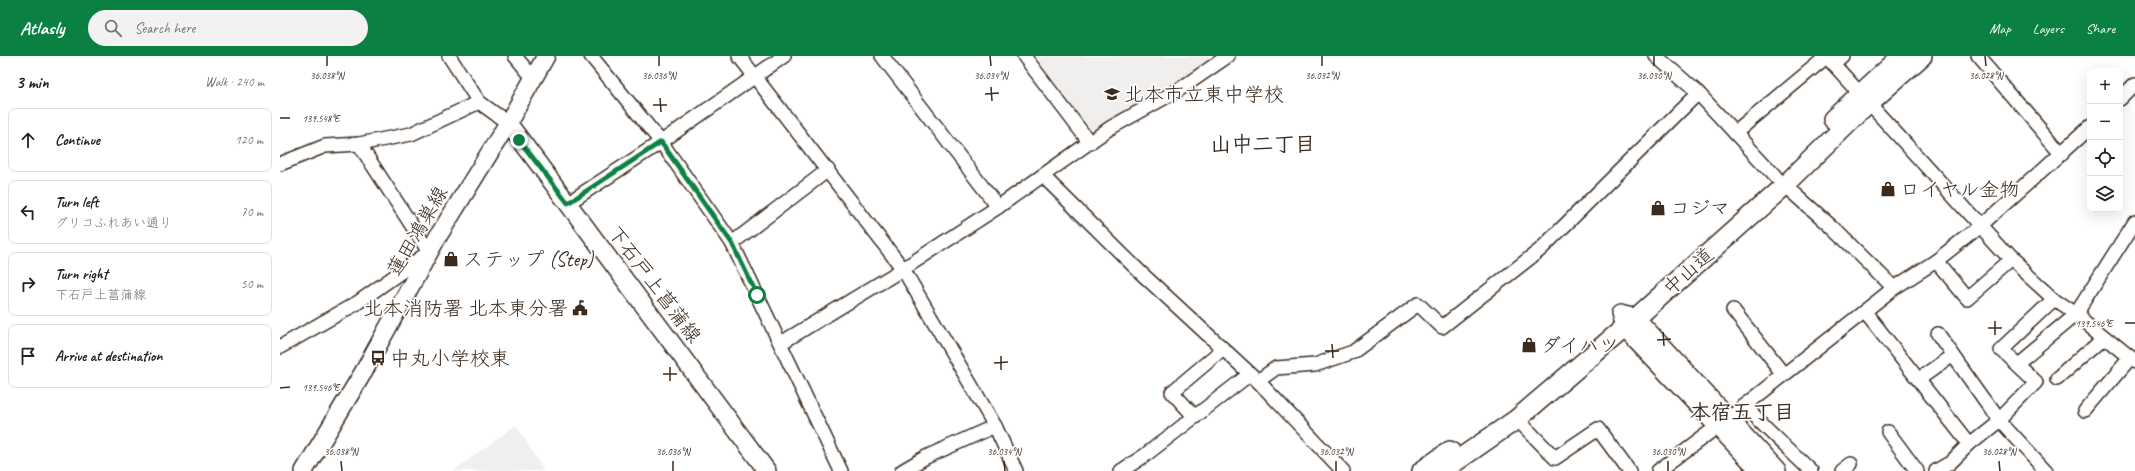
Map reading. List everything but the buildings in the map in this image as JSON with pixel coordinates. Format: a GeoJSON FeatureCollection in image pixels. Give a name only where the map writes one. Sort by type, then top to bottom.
{"type":"FeatureCollection","features":[{"type":"Feature","properties":{"kind":"highway","name":"中山道"},"geometry":{"type":"LineString","coordinates":[[1442,471],[1517,419],[1627,320],[1780,181],[1864,98],[1902,56]]}},
{"type":"Feature","properties":{"kind":"highway","name":"中山道"},"geometry":{"type":"LineString","coordinates":[[1864,98],[1922,56]]}},
{"type":"Feature","properties":{"kind":"highway","name":"中山道"},"geometry":{"type":"LineString","coordinates":[[1422,471],[1627,320]]}},
{"type":"Feature","properties":{"kind":"main road","name":"蓮田鴻巣線"},"geometry":{"type":"LineString","coordinates":[[304,471],[364,371],[429,252],[508,123],[546,56]]}},
{"type":"Feature","properties":{"kind":"main road","name":"下石戸上菖蒲線"},"geometry":{"type":"LineString","coordinates":[[508,123],[767,471]]}},
{"type":"Feature","properties":{"kind":"main road"},"geometry":{"type":"LineString","coordinates":[[1627,320],[1723,422],[1777,471]]}},
{"type":"Feature","properties":{"kind":"main road"},"geometry":{"type":"LineString","coordinates":[[1723,422],[1760,471]]}},
{"type":"Feature","properties":{"kind":"street"},"geometry":{"type":"LineString","coordinates":[[449,56],[479,102],[508,123]]}},
{"type":"Feature","properties":{"kind":"street"},"geometry":{"type":"LineString","coordinates":[[515,56],[533,78]]}},
{"type":"Feature","properties":{"kind":"street"},"geometry":{"type":"LineString","coordinates":[[591,56],[661,142],[732,243],[841,471]]}},
{"type":"Feature","properties":{"kind":"street"},"geometry":{"type":"LineString","coordinates":[[739,56],[903,269],[995,426],[1016,471]]}},
{"type":"Feature","properties":{"kind":"street"},"geometry":{"type":"LineString","coordinates":[[568,203],[661,142],[784,56]]}},
{"type":"Feature","properties":{"kind":"street"},"geometry":{"type":"LineString","coordinates":[[882,56],[998,207]]}},
{"type":"Feature","properties":{"kind":"street"},"geometry":{"type":"LineString","coordinates":[[1024,56],[1090,142]]}},
{"type":"Feature","properties":{"kind":"street"},"geometry":{"type":"LineString","coordinates":[[781,343],[903,269],[998,207],[1129,116],[1185,93],[1228,56]]}},
{"type":"Feature","properties":{"kind":"street"},"geometry":{"type":"LineString","coordinates":[[1656,56],[1698,93],[1780,181],[1832,227],[1894,288]]}},
{"type":"Feature","properties":{"kind":"street"},"geometry":{"type":"LineString","coordinates":[[1978,56],[2062,154]]}},
{"type":"Feature","properties":{"kind":"street"},"geometry":{"type":"LineString","coordinates":[[1735,133],[1832,58],[1864,98],[1979,227],[2011,260],[2054,299],[2076,314],[2132,360],[2085,411]]}},
{"type":"Feature","properties":{"kind":"street"},"geometry":{"type":"LineString","coordinates":[[2123,96],[2135,84]]}},
{"type":"Feature","properties":{"kind":"street"},"geometry":{"type":"LineString","coordinates":[[1121,471],[1144,456],[1195,417],[1254,378],[1276,368],[1315,365],[1353,352],[1418,304],[1442,327],[1540,250],[1698,93]]}},
{"type":"Feature","properties":{"kind":"street"},"geometry":{"type":"LineString","coordinates":[[280,164],[325,146],[359,144],[411,134],[479,102]]}},
{"type":"Feature","properties":{"kind":"street"},"geometry":{"type":"LineString","coordinates":[[1658,471],[1784,375],[1894,288],[1936,261],[1979,227],[2062,154],[2087,130]]}},
{"type":"Feature","properties":{"kind":"street"},"geometry":{"type":"LineString","coordinates":[[280,347],[357,303],[429,252],[359,144]]}},
{"type":"Feature","properties":{"kind":"street"},"geometry":{"type":"LineString","coordinates":[[732,243],[828,170]]}},
{"type":"Feature","properties":{"kind":"street"},"geometry":{"type":"LineString","coordinates":[[1043,176],[1141,273],[1254,378],[1343,471]]}},
{"type":"Feature","properties":{"kind":"street"},"geometry":{"type":"LineString","coordinates":[[2017,363],[2076,314],[2134,225]]}},
{"type":"Feature","properties":{"kind":"street"},"geometry":{"type":"LineString","coordinates":[[1936,261],[1967,298],[2011,260]]}},
{"type":"Feature","properties":{"kind":"street"},"geometry":{"type":"LineString","coordinates":[[1936,471],[1953,467],[1969,444],[1999,420],[2036,382],[2001,349],[2054,299]]}},
{"type":"Feature","properties":{"kind":"street"},"geometry":{"type":"LineString","coordinates":[[1733,310],[1784,375]]}},
{"type":"Feature","properties":{"kind":"street"},"geometry":{"type":"LineString","coordinates":[[1865,312],[1969,444]]}},
{"type":"Feature","properties":{"kind":"street"},"geometry":{"type":"LineString","coordinates":[[1938,334],[1999,420],[2046,471]]}},
{"type":"Feature","properties":{"kind":"street"},"geometry":{"type":"LineString","coordinates":[[2057,379],[2104,337]]}},
{"type":"Feature","properties":{"kind":"street"},"geometry":{"type":"LineString","coordinates":[[1195,417],[1172,392],[1224,349]]}},
{"type":"Feature","properties":{"kind":"street"},"geometry":{"type":"LineString","coordinates":[[1919,379],[1953,356]]}},
{"type":"Feature","properties":{"kind":"street"},"geometry":{"type":"LineString","coordinates":[[1744,406],[1811,471]]}},
{"type":"Feature","properties":{"kind":"street"},"geometry":{"type":"LineString","coordinates":[[1517,419],[1555,458],[1598,429],[1630,471]]}},
{"type":"Feature","properties":{"kind":"street"},"geometry":{"type":"LineString","coordinates":[[902,471],[926,457],[995,426]]}},
{"type":"Feature","properties":{"kind":"street"},"geometry":{"type":"LineString","coordinates":[[1888,432],[1917,471]]}},
{"type":"Feature","properties":{"kind":"shaded area","name":"北本市立東中学校"},"geometry":{"type":"Polygon","coordinates":[[[1034,56],[1219,56],[1180,83],[1092,131],[1034,56]]]}},
{"type":"Feature","properties":{"kind":"shaded area"},"geometry":{"type":"Polygon","coordinates":[[[516,425],[544,471],[453,471],[516,425]]]}},
{"type":"Feature","properties":{"kind":"place","name":"北本市立東中学校"},"geometry":{"type":"Point","coordinates":[1112,94]}},
{"type":"Feature","properties":{"kind":"place","name":"ロイヤル金物"},"geometry":{"type":"Point","coordinates":[1888,189]}},
{"type":"Feature","properties":{"kind":"place","name":"コジマ"},"geometry":{"type":"Point","coordinates":[1658,208]}},
{"type":"Feature","properties":{"kind":"place","name":"ステップ (Step)"},"geometry":{"type":"Point","coordinates":[451,259]}},
{"type":"Feature","properties":{"kind":"place","name":"北本消防署 北本東分署"},"geometry":{"type":"Point","coordinates":[580,308]}},
{"type":"Feature","properties":{"kind":"place","name":"ダイハツ"},"geometry":{"type":"Point","coordinates":[1529,345]}},
{"type":"Feature","properties":{"kind":"place","name":"中丸小学校東"},"geometry":{"type":"Point","coordinates":[378,358]}},
{"type":"Feature","properties":{"kind":"district","name":"山中二丁目"},"geometry":{"type":"Point","coordinates":[1263,144]}},
{"type":"Feature","properties":{"kind":"district","name":"本宿五丁目"},"geometry":{"type":"Point","coordinates":[1742,412]}},
{"type":"Feature","properties":{"kind":"route"},"geometry":{"type":"LineString","coordinates":[[519,140],[568,203],[661,142],[732,243],[757,295]]}}]}
